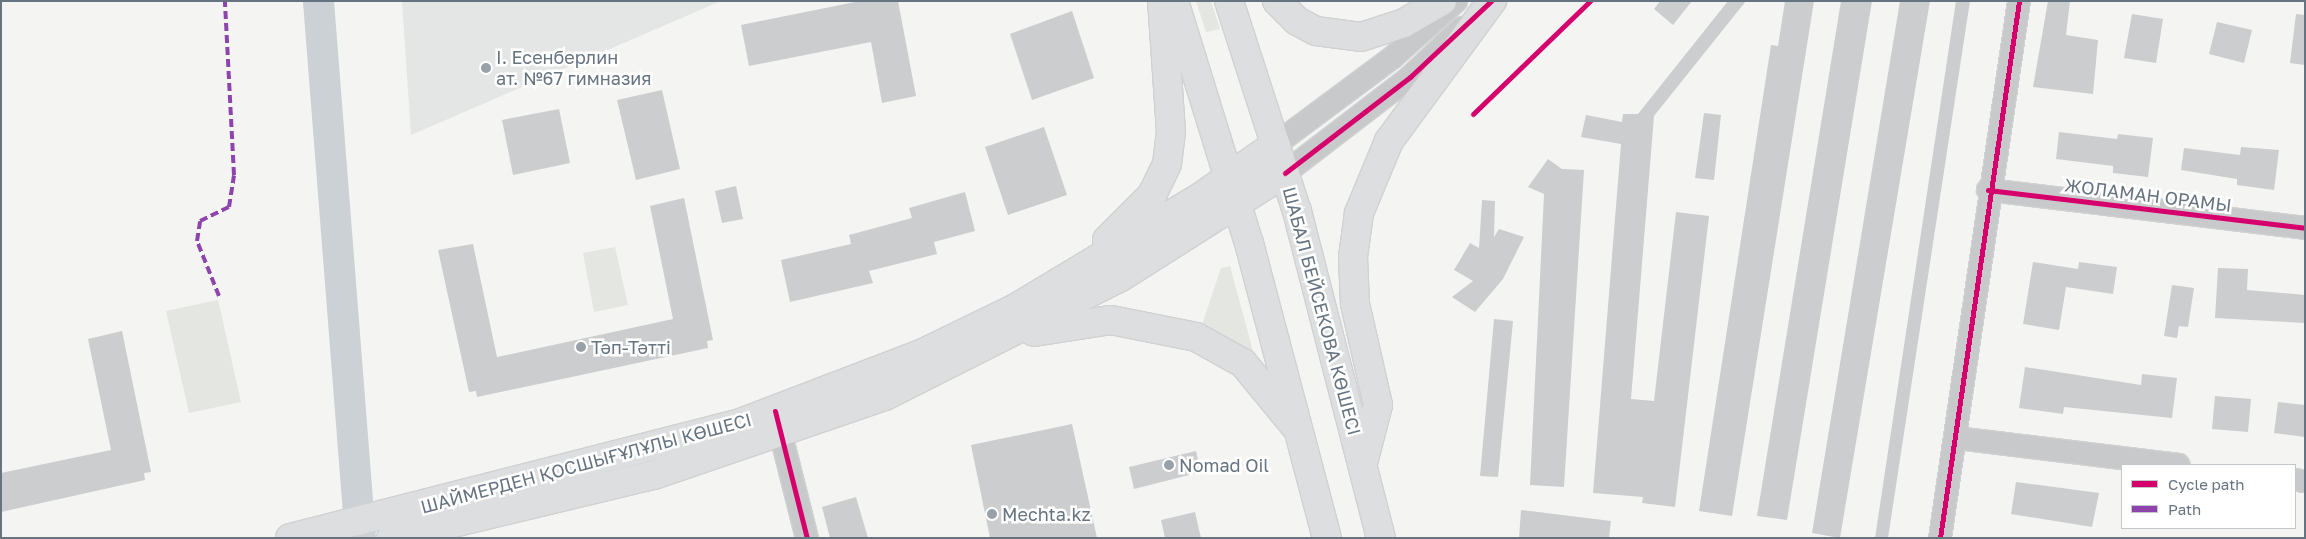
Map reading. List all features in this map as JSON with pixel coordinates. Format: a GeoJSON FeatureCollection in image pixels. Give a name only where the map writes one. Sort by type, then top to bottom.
{"type":"FeatureCollection","features":[{"type":"Feature","properties":{"kind":"main road"},"geometry":{"type":"LineString","coordinates":[[1080,268],[1152,195],[1167,164],[1171,132],[1162,1]]}},
{"type":"Feature","properties":{"kind":"main road"},"geometry":{"type":"LineString","coordinates":[[1174,1],[1237,206],[1300,432],[1327,538]]}},
{"type":"Feature","properties":{"kind":"main road","name":"ШАБАЛ БЕЙСЕКОВА КӨШЕСІ"},"geometry":{"type":"LineString","coordinates":[[1229,1],[1285,173],[1382,538]]}},
{"type":"Feature","properties":{"kind":"main road"},"geometry":{"type":"LineString","coordinates":[[1277,1],[1297,21],[1316,31],[1361,37],[1404,23],[1442,1]]}},
{"type":"Feature","properties":{"kind":"main road"},"geometry":{"type":"LineString","coordinates":[[1363,464],[1378,405],[1356,304],[1353,257],[1359,213],[1389,141],[1491,1]]}},
{"type":"Feature","properties":{"kind":"main road","name":"ШАЙМЕРДЕН ҚОСШЫҒҰЛҰЛЫ КӨШЕСІ"},"geometry":{"type":"LineString","coordinates":[[303,535],[391,530],[654,475],[779,423],[1014,309],[1229,178],[1276,144]]}},
{"type":"Feature","properties":{"kind":"main road","name":"ШАЙМЕРДЕН ҚОСШЫҒҰЛҰЛЫ КӨШЕСІ"},"geometry":{"type":"LineString","coordinates":[[779,423],[885,396],[1001,339],[1121,277],[1237,206],[1285,173]]}},
{"type":"Feature","properties":{"kind":"main road"},"geometry":{"type":"LineString","coordinates":[[1001,339],[1111,320],[1196,337],[1242,363],[1300,432]]}},
{"type":"Feature","properties":{"kind":"street","name":"ШАЙМЕРДЕН ҚОСШЫҒҰЛҰЛЫ КӨШЕСІ"},"geometry":{"type":"LineString","coordinates":[[1276,144],[1393,57],[1456,1]]}},
{"type":"Feature","properties":{"kind":"street","name":"ШАЙМЕРДЕН ҚОСШЫҒҰЛҰЛЫ КӨШЕСІ"},"geometry":{"type":"LineString","coordinates":[[1285,173],[1410,77],[1491,1]]}},
{"type":"Feature","properties":{"kind":"street"},"geometry":{"type":"LineString","coordinates":[[1940,538],[1956,438],[1988,190],[2019,1]]}},
{"type":"Feature","properties":{"kind":"street","name":"ЖОЛАМАН ОРАМЫ"},"geometry":{"type":"LineString","coordinates":[[1988,190],[2305,228]]}},
{"type":"Feature","properties":{"kind":"street"},"geometry":{"type":"LineString","coordinates":[[779,423],[807,538]]}},
{"type":"Feature","properties":{"kind":"street"},"geometry":{"type":"LineString","coordinates":[[1956,438],[2170,464]]}},
{"type":"Feature","properties":{"kind":"shaded area","name":"І. Есенберлин ат. №67 гимназия"},"geometry":{"type":"Polygon","coordinates":[[[402,1],[721,1],[411,135],[402,1]]]}},
{"type":"Feature","properties":{"kind":"shaded area"},"geometry":{"type":"Polygon","coordinates":[[[1196,1],[1211,1],[1220,29],[1206,32],[1196,1]]]}},
{"type":"Feature","properties":{"kind":"shaded area"},"geometry":{"type":"Polygon","coordinates":[[[615,247],[628,305],[594,312],[583,253],[615,247]]]}},
{"type":"Feature","properties":{"kind":"shaded area"},"geometry":{"type":"Polygon","coordinates":[[[1230,266],[1254,355],[1202,325],[1221,268],[1230,266]]]}},
{"type":"Feature","properties":{"kind":"shaded area"},"geometry":{"type":"Polygon","coordinates":[[[218,300],[241,402],[189,413],[166,311],[218,300]]]}},
{"type":"Feature","properties":{"kind":"building"},"geometry":{"type":"Polygon","coordinates":[[[860,1],[898,1],[916,96],[882,103],[871,42],[749,66],[741,25],[860,1]]]}},
{"type":"Feature","properties":{"kind":"building"},"geometry":{"type":"Polygon","coordinates":[[[1660,1],[1692,1],[1673,25],[1654,9],[1660,1]]]}},
{"type":"Feature","properties":{"kind":"building"},"geometry":{"type":"Polygon","coordinates":[[[1728,1],[1746,1],[1654,116],[1631,399],[1654,401],[1676,212],[1709,216],[1675,507],[1642,503],[1643,497],[1593,493],[1621,144],[1581,137],[1586,115],[1622,122],[1623,114],[1638,114],[1728,1]]]}},
{"type":"Feature","properties":{"kind":"building"},"geometry":{"type":"Polygon","coordinates":[[[1785,1],[1814,1],[1732,516],[1699,511],[1771,45],[1778,46],[1785,1]]]}},
{"type":"Feature","properties":{"kind":"building"},"geometry":{"type":"Polygon","coordinates":[[[1841,1],[1872,1],[1787,520],[1757,516],[1841,1]]]}},
{"type":"Feature","properties":{"kind":"building"},"geometry":{"type":"Polygon","coordinates":[[[1900,1],[1930,1],[1840,538],[1812,533],[1900,1]]]}},
{"type":"Feature","properties":{"kind":"building"},"geometry":{"type":"Polygon","coordinates":[[[1956,1],[1970,1],[1888,538],[1875,538],[1956,1]]]}},
{"type":"Feature","properties":{"kind":"building"},"geometry":{"type":"Polygon","coordinates":[[[2048,1],[2070,1],[2066,35],[2098,40],[2093,94],[2033,87],[2048,1]]]}},
{"type":"Feature","properties":{"kind":"building"},"geometry":{"type":"Polygon","coordinates":[[[1072,11],[1094,78],[1032,100],[1010,34],[1072,11]]]}},
{"type":"Feature","properties":{"kind":"building"},"geometry":{"type":"Polygon","coordinates":[[[2132,14],[2163,19],[2156,63],[2124,58],[2132,14]]]}},
{"type":"Feature","properties":{"kind":"building"},"geometry":{"type":"Polygon","coordinates":[[[2296,14],[2305,15],[2305,65],[2290,63],[2296,14]]]}},
{"type":"Feature","properties":{"kind":"building"},"geometry":{"type":"Polygon","coordinates":[[[2217,22],[2252,30],[2244,63],[2209,54],[2217,22]]]}},
{"type":"Feature","properties":{"kind":"building"},"geometry":{"type":"Polygon","coordinates":[[[662,90],[680,169],[636,180],[617,100],[662,90]]]}},
{"type":"Feature","properties":{"kind":"building"},"geometry":{"type":"Polygon","coordinates":[[[559,109],[570,163],[513,175],[502,120],[559,109]]]}},
{"type":"Feature","properties":{"kind":"building"},"geometry":{"type":"Polygon","coordinates":[[[1704,113],[1721,115],[1714,180],[1695,178],[1704,113]]]}},
{"type":"Feature","properties":{"kind":"building"},"geometry":{"type":"Polygon","coordinates":[[[1044,127],[1067,195],[1008,215],[985,147],[1044,127]]]}},
{"type":"Feature","properties":{"kind":"building"},"geometry":{"type":"Polygon","coordinates":[[[2059,132],[2117,139],[2118,134],[2153,138],[2148,177],[2113,173],[2113,166],[2056,159],[2059,132]]]}},
{"type":"Feature","properties":{"kind":"building"},"geometry":{"type":"Polygon","coordinates":[[[2241,147],[2279,150],[2274,190],[2237,185],[2237,179],[2181,170],[2184,148],[2240,155],[2241,147]]]}},
{"type":"Feature","properties":{"kind":"building"},"geometry":{"type":"Polygon","coordinates":[[[1548,159],[1562,169],[1584,170],[1564,487],[1530,485],[1544,194],[1528,187],[1548,159]]]}},
{"type":"Feature","properties":{"kind":"building"},"geometry":{"type":"Polygon","coordinates":[[[736,186],[743,219],[722,223],[715,191],[736,186]]]}},
{"type":"Feature","properties":{"kind":"building"},"geometry":{"type":"Polygon","coordinates":[[[965,192],[975,231],[934,242],[937,254],[869,271],[873,283],[790,302],[781,260],[851,244],[849,235],[912,218],[909,208],[965,192]]]}},
{"type":"Feature","properties":{"kind":"building"},"geometry":{"type":"Polygon","coordinates":[[[684,198],[713,340],[707,341],[708,348],[477,397],[476,391],[469,392],[438,250],[473,244],[497,357],[673,319],[650,206],[684,198]]]}},
{"type":"Feature","properties":{"kind":"building"},"geometry":{"type":"Polygon","coordinates":[[[1482,200],[1495,201],[1494,237],[1499,229],[1524,237],[1503,279],[1475,312],[1452,297],[1473,281],[1454,270],[1470,243],[1479,248],[1482,200]]]}},
{"type":"Feature","properties":{"kind":"building"},"geometry":{"type":"Polygon","coordinates":[[[2033,262],[2078,269],[2079,262],[2117,267],[2113,294],[2066,287],[2059,330],[2023,324],[2033,262]]]}},
{"type":"Feature","properties":{"kind":"building"},"geometry":{"type":"Polygon","coordinates":[[[2218,268],[2248,269],[2247,290],[2305,295],[2305,323],[2215,318],[2218,268]]]}},
{"type":"Feature","properties":{"kind":"building"},"geometry":{"type":"Polygon","coordinates":[[[2172,285],[2194,288],[2188,327],[2179,326],[2177,338],[2164,336],[2172,285]]]}},
{"type":"Feature","properties":{"kind":"building"},"geometry":{"type":"Polygon","coordinates":[[[1494,319],[1513,321],[1498,477],[1480,476],[1494,319]]]}},
{"type":"Feature","properties":{"kind":"building"},"geometry":{"type":"Polygon","coordinates":[[[122,331],[151,472],[144,473],[145,480],[1,512],[1,473],[111,450],[88,339],[122,331]]]}},
{"type":"Feature","properties":{"kind":"building"},"geometry":{"type":"Polygon","coordinates":[[[2025,367],[2141,385],[2142,374],[2177,378],[2172,418],[2064,407],[2063,414],[2019,408],[2025,367]]]}},
{"type":"Feature","properties":{"kind":"building"},"geometry":{"type":"Polygon","coordinates":[[[2215,396],[2251,399],[2248,432],[2212,429],[2215,396]]]}},
{"type":"Feature","properties":{"kind":"building"},"geometry":{"type":"Polygon","coordinates":[[[2278,402],[2305,405],[2305,437],[2274,433],[2278,402]]]}},
{"type":"Feature","properties":{"kind":"building"},"geometry":{"type":"Polygon","coordinates":[[[1072,424],[1097,538],[990,538],[971,445],[1072,424]]]}},
{"type":"Feature","properties":{"kind":"building"},"geometry":{"type":"Polygon","coordinates":[[[1196,451],[1201,472],[1134,489],[1129,467],[1196,451]]]}},
{"type":"Feature","properties":{"kind":"building"},"geometry":{"type":"Polygon","coordinates":[[[2016,482],[2099,493],[2092,527],[2011,514],[2016,482]]]}},
{"type":"Feature","properties":{"kind":"building"},"geometry":{"type":"Polygon","coordinates":[[[856,497],[868,538],[830,538],[822,507],[856,497]]]}},
{"type":"Feature","properties":{"kind":"building"},"geometry":{"type":"Polygon","coordinates":[[[1521,510],[1611,521],[1609,538],[1519,538],[1521,510]]]}},
{"type":"Feature","properties":{"kind":"building"},"geometry":{"type":"Polygon","coordinates":[[[1195,512],[1201,538],[1165,538],[1161,520],[1195,512]]]}},
{"type":"Feature","properties":{"kind":"waterway"},"geometry":{"type":"LineString","coordinates":[[318,1],[360,538]]}},
{"type":"Feature","properties":{"kind":"marked path"},"geometry":{"type":"LineString","coordinates":[[219,296],[197,241],[200,221],[229,207],[234,175],[225,1]]}},
{"type":"Feature","properties":{"kind":"cycle path"},"geometry":{"type":"LineString","coordinates":[[1285,173],[1410,77],[1491,1]]}},
{"type":"Feature","properties":{"kind":"cycle path"},"geometry":{"type":"LineString","coordinates":[[1473,114],[1590,1]]}},
{"type":"Feature","properties":{"kind":"cycle path"},"geometry":{"type":"LineString","coordinates":[[1940,538],[2019,1]]}},
{"type":"Feature","properties":{"kind":"cycle path"},"geometry":{"type":"LineString","coordinates":[[1988,190],[2305,228]]}},
{"type":"Feature","properties":{"kind":"cycle path"},"geometry":{"type":"LineString","coordinates":[[775,411],[807,538]]}},
{"type":"Feature","properties":{"kind":"place","name":"І. Есенберлин ат. №67 гимназия"},"geometry":{"type":"Point","coordinates":[486,68]}},
{"type":"Feature","properties":{"kind":"place","name":"Тәп-Тәтті"},"geometry":{"type":"Point","coordinates":[581,347]}},
{"type":"Feature","properties":{"kind":"place","name":"Nomad Oil"},"geometry":{"type":"Point","coordinates":[1169,465]}},
{"type":"Feature","properties":{"kind":"place","name":"Mechta.kz"},"geometry":{"type":"Point","coordinates":[992,514]}}]}
